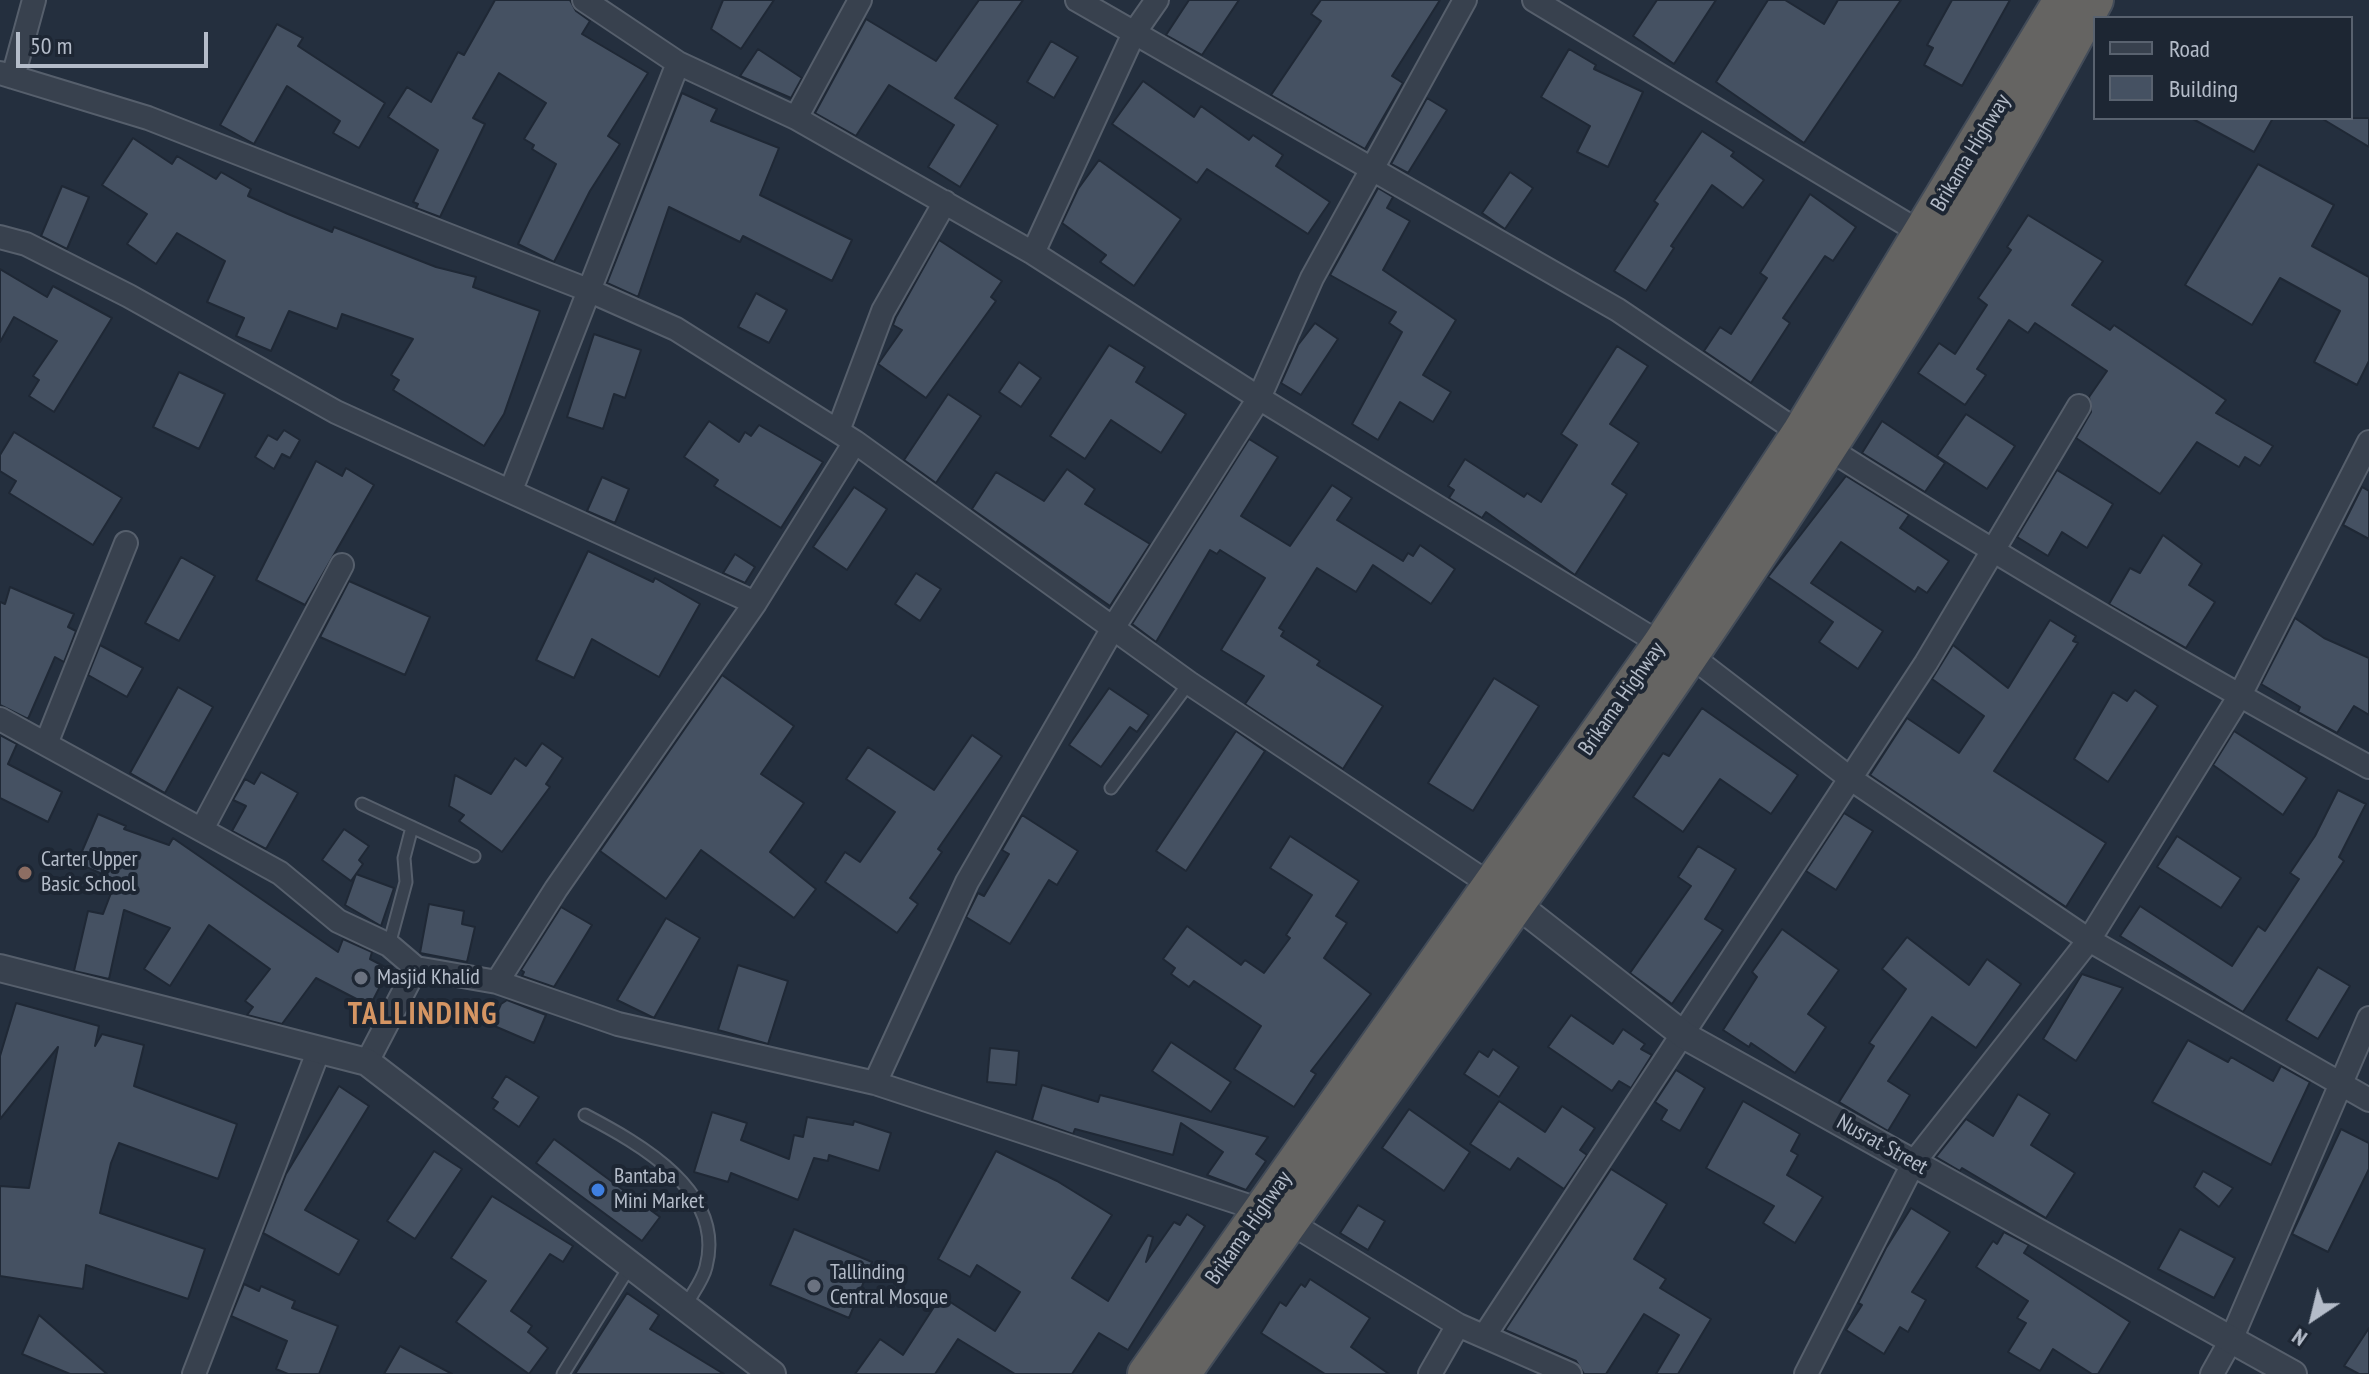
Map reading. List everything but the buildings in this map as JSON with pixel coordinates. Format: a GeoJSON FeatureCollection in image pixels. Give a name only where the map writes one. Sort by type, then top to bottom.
{"type":"FeatureCollection","features":[{"type":"Feature","properties":{"kind":"highway","name":"Brikama Highway"},"geometry":{"type":"LineString","coordinates":[[1813,440],[1923,234],[2062,0]]}},
{"type":"Feature","properties":{"kind":"highway","name":"Brikama Highway"},"geometry":{"type":"LineString","coordinates":[[1146,1374],[1275,1216],[1676,650],[1813,440],[1939,266],[2095,0]]}},
{"type":"Feature","properties":{"kind":"highway","name":"Brikama Highway"},"geometry":{"type":"LineString","coordinates":[[1182,1374],[1275,1216]]}},
{"type":"Feature","properties":{"kind":"street"},"geometry":{"type":"LineString","coordinates":[[34,0],[7,75],[148,118],[588,290],[676,329],[846,436],[1189,683],[1504,894]]}},
{"type":"Feature","properties":{"kind":"street"},"geometry":{"type":"LineString","coordinates":[[584,0],[678,63],[796,118],[1033,253],[1259,398],[1676,650],[1851,779],[2089,940],[2369,1100]]}},
{"type":"Feature","properties":{"kind":"street"},"geometry":{"type":"LineString","coordinates":[[796,118],[860,0]]}},
{"type":"Feature","properties":{"kind":"street"},"geometry":{"type":"LineString","coordinates":[[1077,0],[1618,310],[1813,440],[1993,551],[2239,697],[2369,767]]}},
{"type":"Feature","properties":{"kind":"street"},"geometry":{"type":"LineString","coordinates":[[1033,253],[1134,33],[1157,0]]}},
{"type":"Feature","properties":{"kind":"street"},"geometry":{"type":"LineString","coordinates":[[875,1083],[967,882],[1113,628],[1259,398],[1312,278],[1465,0]]}},
{"type":"Feature","properties":{"kind":"street"},"geometry":{"type":"LineString","coordinates":[[1534,0],[1923,234]]}},
{"type":"Feature","properties":{"kind":"street"},"geometry":{"type":"LineString","coordinates":[[511,490],[678,63]]}},
{"type":"Feature","properties":{"kind":"street"},"geometry":{"type":"LineString","coordinates":[[497,982],[556,889],[755,603],[846,436],[883,311],[945,202]]}},
{"type":"Feature","properties":{"kind":"street"},"geometry":{"type":"LineString","coordinates":[[0,237],[26,244],[129,296],[336,412],[755,603]]}},
{"type":"Feature","properties":{"kind":"street"},"geometry":{"type":"LineString","coordinates":[[1485,1335],[1685,1036],[1851,779],[2079,406]]}},
{"type":"Feature","properties":{"kind":"street"},"geometry":{"type":"LineString","coordinates":[[1806,1374],[1914,1162],[2089,940],[2239,697],[2369,442]]}},
{"type":"Feature","properties":{"kind":"street"},"geometry":{"type":"LineString","coordinates":[[46,744],[126,543]]}},
{"type":"Feature","properties":{"kind":"street"},"geometry":{"type":"LineString","coordinates":[[202,829],[342,565]]}},
{"type":"Feature","properties":{"kind":"street"},"geometry":{"type":"LineString","coordinates":[[0,719],[280,873],[338,921],[389,945],[416,968],[497,982],[618,1024],[875,1083],[1275,1216],[1458,1325],[1570,1374]]}},
{"type":"Feature","properties":{"kind":"street","name":"Nusrat Street"},"geometry":{"type":"LineString","coordinates":[[1504,894],[1685,1036],[2293,1374]]}},
{"type":"Feature","properties":{"kind":"street"},"geometry":{"type":"LineString","coordinates":[[0,968],[318,1052],[367,1062],[772,1374]]}},
{"type":"Feature","properties":{"kind":"street"},"geometry":{"type":"LineString","coordinates":[[367,1062],[416,968]]}},
{"type":"Feature","properties":{"kind":"street"},"geometry":{"type":"LineString","coordinates":[[2212,1374],[2231,1340],[2369,1018]]}},
{"type":"Feature","properties":{"kind":"street"},"geometry":{"type":"LineString","coordinates":[[194,1374],[318,1052]]}},
{"type":"Feature","properties":{"kind":"street"},"geometry":{"type":"LineString","coordinates":[[1430,1374],[1458,1325]]}},
{"type":"Feature","properties":{"kind":"lane"},"geometry":{"type":"LineString","coordinates":[[1111,788],[1189,683]]}},
{"type":"Feature","properties":{"kind":"lane"},"geometry":{"type":"LineString","coordinates":[[362,804],[474,856]]}},
{"type":"Feature","properties":{"kind":"lane"},"geometry":{"type":"LineString","coordinates":[[389,945],[406,882],[404,858],[412,827]]}},
{"type":"Feature","properties":{"kind":"lane"},"geometry":{"type":"LineString","coordinates":[[585,1115],[635,1142],[663,1162],[687,1187],[701,1214],[708,1244],[706,1268],[686,1305]]}},
{"type":"Feature","properties":{"kind":"lane"},"geometry":{"type":"LineString","coordinates":[[563,1374],[630,1265]]}},
{"type":"Feature","properties":{"kind":"place","name":"Carter Upper Basic School"},"geometry":{"type":"Point","coordinates":[25,873]}},
{"type":"Feature","properties":{"kind":"place","name":"Masjid Khalid"},"geometry":{"type":"Point","coordinates":[361,978]}},
{"type":"Feature","properties":{"kind":"place","name":"Bantaba Mini Market"},"geometry":{"type":"Point","coordinates":[598,1190]}},
{"type":"Feature","properties":{"kind":"place","name":"Tallinding Central Mosque"},"geometry":{"type":"Point","coordinates":[814,1286]}},
{"type":"Feature","properties":{"kind":"district","name":"TALLINDING"},"geometry":{"type":"Point","coordinates":[423,1015]}}]}
